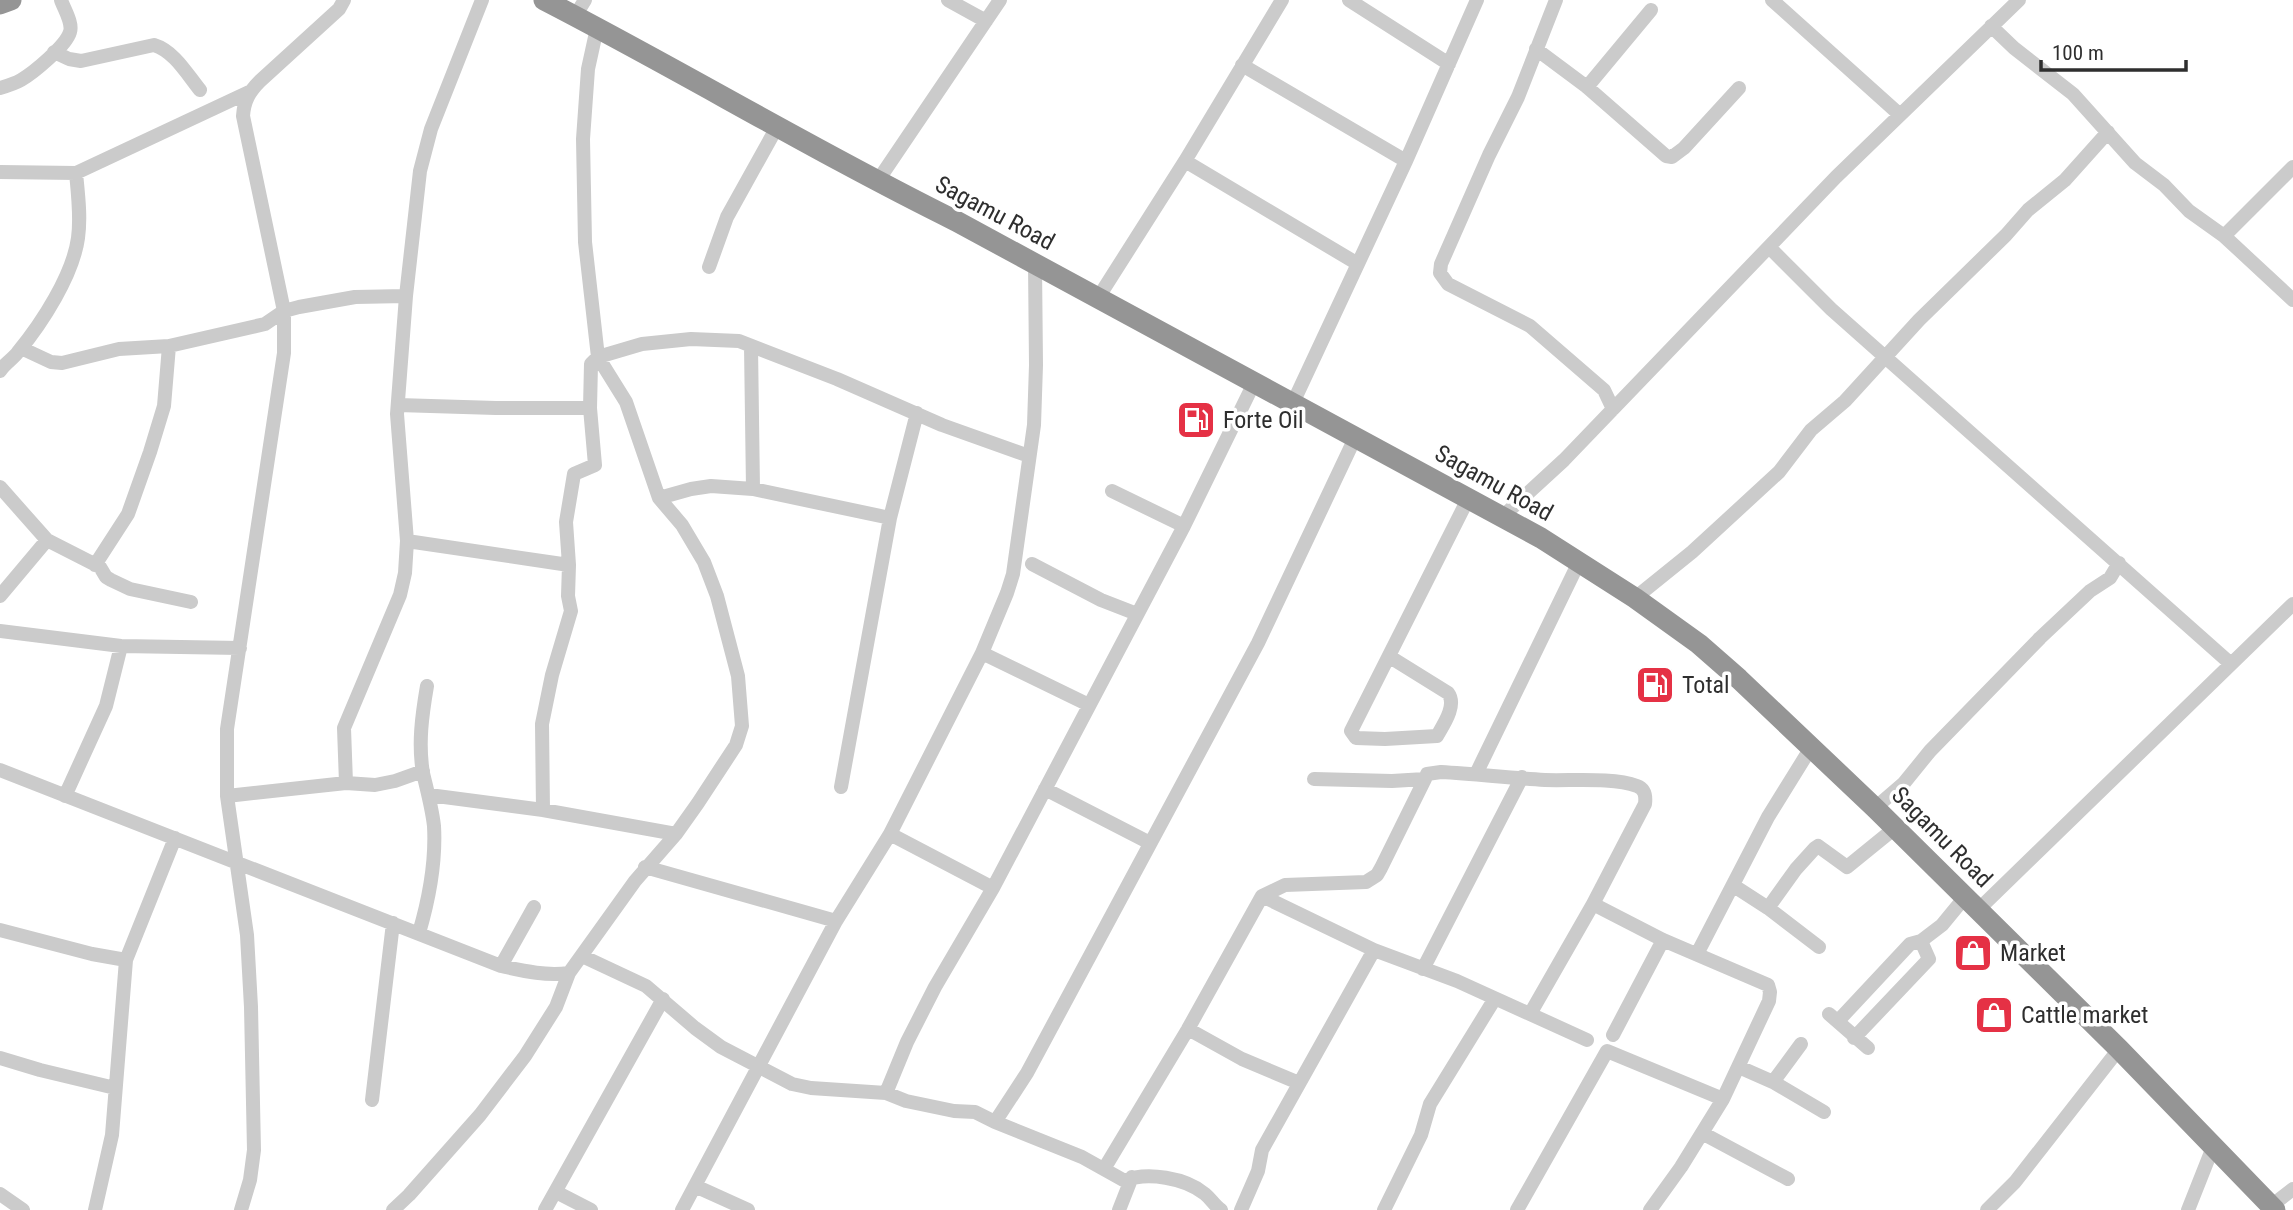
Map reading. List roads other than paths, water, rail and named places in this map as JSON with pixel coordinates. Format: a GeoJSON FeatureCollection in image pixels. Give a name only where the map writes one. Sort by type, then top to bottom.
{"type":"FeatureCollection","features":[{"type":"Feature","properties":{"kind":"highway"},"geometry":{"type":"LineString","coordinates":[[0,4],[11,0]]}},
{"type":"Feature","properties":{"kind":"highway","name":"Sagamu Road"},"geometry":{"type":"LineString","coordinates":[[544,0],[580,8],[597,29],[1541,538],[1635,598],[1699,644],[1812,746],[2119,1049],[2273,1208]]}},
{"type":"Feature","properties":{"kind":"street"},"geometry":{"type":"LineString","coordinates":[[0,88],[23,79],[54,52],[70,32],[70,24],[61,0]]}},
{"type":"Feature","properties":{"kind":"street"},"geometry":{"type":"LineString","coordinates":[[0,172],[76,173],[249,92],[339,9],[344,0]]}},
{"type":"Feature","properties":{"kind":"street"},"geometry":{"type":"LineString","coordinates":[[346,783],[344,729],[400,595],[405,573],[407,541],[398,405],[406,296],[423,154],[482,0]]}},
{"type":"Feature","properties":{"kind":"street"},"geometry":{"type":"LineString","coordinates":[[948,0],[986,21]]}},
{"type":"Feature","properties":{"kind":"street"},"geometry":{"type":"LineString","coordinates":[[877,182],[1000,0]]}},
{"type":"Feature","properties":{"kind":"street"},"geometry":{"type":"LineString","coordinates":[[1098,298],[1282,0]]}},
{"type":"Feature","properties":{"kind":"street"},"geometry":{"type":"LineString","coordinates":[[1349,0],[1449,64]]}},
{"type":"Feature","properties":{"kind":"street"},"geometry":{"type":"LineString","coordinates":[[1292,405],[1406,161],[1477,0]]}},
{"type":"Feature","properties":{"kind":"street"},"geometry":{"type":"LineString","coordinates":[[1556,0],[1518,97],[1489,155],[1441,264],[1440,273],[1448,284],[1530,326],[1604,390],[1613,409]]}},
{"type":"Feature","properties":{"kind":"street"},"geometry":{"type":"LineString","coordinates":[[1772,0],[1899,114]]}},
{"type":"Feature","properties":{"kind":"street"},"geometry":{"type":"LineString","coordinates":[[1502,517],[1564,460],[1899,114],[2019,0]]}},
{"type":"Feature","properties":{"kind":"street"},"geometry":{"type":"LineString","coordinates":[[1587,88],[1651,10]]}},
{"type":"Feature","properties":{"kind":"street"},"geometry":{"type":"LineString","coordinates":[[1991,26],[2014,48],[2073,94],[2135,163],[2164,185],[2189,211],[2224,236],[2293,300]]}},
{"type":"Feature","properties":{"kind":"street"},"geometry":{"type":"LineString","coordinates":[[393,1210],[480,1115],[525,1056],[556,1007],[569,973],[645,867],[676,834],[736,745],[742,726],[738,676],[717,596],[704,562],[682,525],[659,498],[626,402],[598,357],[586,242],[583,139],[588,69],[597,29]]}},
{"type":"Feature","properties":{"kind":"street"},"geometry":{"type":"LineString","coordinates":[[54,52],[81,61],[154,46],[161,47],[169,52],[200,90]]}},
{"type":"Feature","properties":{"kind":"street"},"geometry":{"type":"LineString","coordinates":[[1536,49],[1587,88],[1660,152],[1672,157],[1684,148],[1739,88]]}},
{"type":"Feature","properties":{"kind":"street"},"geometry":{"type":"LineString","coordinates":[[1242,65],[1406,161]]}},
{"type":"Feature","properties":{"kind":"street"},"geometry":{"type":"LineString","coordinates":[[241,1210],[250,1180],[254,1150],[251,1007],[247,935],[227,796],[227,729],[284,353],[284,311],[243,116],[243,105],[249,92]]}},
{"type":"Feature","properties":{"kind":"street"},"geometry":{"type":"LineString","coordinates":[[709,268],[727,217],[777,127]]}},
{"type":"Feature","properties":{"kind":"street"},"geometry":{"type":"LineString","coordinates":[[1635,598],[1692,552],[1779,472],[1811,430],[1845,401],[1919,320],[2028,210],[2066,180],[2108,132]]}},
{"type":"Feature","properties":{"kind":"street"},"geometry":{"type":"LineString","coordinates":[[1185,161],[1358,264]]}},
{"type":"Feature","properties":{"kind":"street"},"geometry":{"type":"LineString","coordinates":[[2224,236],[2293,167]]}},
{"type":"Feature","properties":{"kind":"street"},"geometry":{"type":"LineString","coordinates":[[2,364],[17,354],[65,281],[78,241],[80,225],[76,173]]}},
{"type":"Feature","properties":{"kind":"street"},"geometry":{"type":"LineString","coordinates":[[1770,248],[1831,309],[2231,664]]}},
{"type":"Feature","properties":{"kind":"street"},"geometry":{"type":"LineString","coordinates":[[682,1210],[836,921],[890,834],[982,653],[1007,593],[1013,574],[1034,425],[1035,264]]}},
{"type":"Feature","properties":{"kind":"street"},"geometry":{"type":"LineString","coordinates":[[21,348],[57,364],[119,349],[169,346],[265,324],[284,311],[299,307],[355,298],[406,296]]}},
{"type":"Feature","properties":{"kind":"street"},"geometry":{"type":"LineString","coordinates":[[543,810],[542,724],[552,675],[571,611],[568,596],[566,522],[572,479],[579,470],[595,465],[590,372],[598,357],[642,344],[691,339],[739,341],[837,379],[942,425],[1029,456]]}},
{"type":"Feature","properties":{"kind":"street"},"geometry":{"type":"LineString","coordinates":[[95,565],[128,514],[150,452],[164,406],[169,346]]}},
{"type":"Feature","properties":{"kind":"street"},"geometry":{"type":"LineString","coordinates":[[751,346],[753,489]]}},
{"type":"Feature","properties":{"kind":"street"},"geometry":{"type":"LineString","coordinates":[[886,1093],[907,1042],[935,987],[993,888],[1184,526],[1254,383]]}},
{"type":"Feature","properties":{"kind":"street"},"geometry":{"type":"LineString","coordinates":[[1604,390],[1626,396]]}},
{"type":"Feature","properties":{"kind":"street"},"geometry":{"type":"LineString","coordinates":[[398,405],[590,408]]}},
{"type":"Feature","properties":{"kind":"street"},"geometry":{"type":"LineString","coordinates":[[841,787],[890,518],[917,413]]}},
{"type":"Feature","properties":{"kind":"street"},"geometry":{"type":"LineString","coordinates":[[995,1122],[1027,1073],[1258,643],[1355,438]]}},
{"type":"Feature","properties":{"kind":"street"},"geometry":{"type":"LineString","coordinates":[[659,498],[710,486],[753,489],[890,518]]}},
{"type":"Feature","properties":{"kind":"street"},"geometry":{"type":"LineString","coordinates":[[0,487],[47,540],[100,567],[106,577],[130,589],[191,602]]}},
{"type":"Feature","properties":{"kind":"street"},"geometry":{"type":"LineString","coordinates":[[1112,491],[1184,526]]}},
{"type":"Feature","properties":{"kind":"street"},"geometry":{"type":"LineString","coordinates":[[1390,657],[1452,698],[1452,706],[1437,736],[1356,738],[1351,731],[1468,499]]}},
{"type":"Feature","properties":{"kind":"street"},"geometry":{"type":"LineString","coordinates":[[0,596],[47,540]]}},
{"type":"Feature","properties":{"kind":"street"},"geometry":{"type":"LineString","coordinates":[[407,541],[569,565]]}},
{"type":"Feature","properties":{"kind":"street"},"geometry":{"type":"LineString","coordinates":[[1476,774],[1579,562]]}},
{"type":"Feature","properties":{"kind":"street"},"geometry":{"type":"LineString","coordinates":[[1875,808],[1904,783],[1930,751],[2040,638],[2090,591],[2110,578],[2119,563]]}},
{"type":"Feature","properties":{"kind":"street"},"geometry":{"type":"LineString","coordinates":[[1032,564],[1101,600],[1137,614]]}},
{"type":"Feature","properties":{"kind":"street"},"geometry":{"type":"LineString","coordinates":[[1868,1048],[1834,1018],[1910,944],[1921,942],[1972,904],[2293,604]]}},
{"type":"Feature","properties":{"kind":"street"},"geometry":{"type":"LineString","coordinates":[[0,631],[121,646],[240,648]]}},
{"type":"Feature","properties":{"kind":"street"},"geometry":{"type":"LineString","coordinates":[[65,796],[106,706],[121,646]]}},
{"type":"Feature","properties":{"kind":"street"},"geometry":{"type":"LineString","coordinates":[[982,653],[1089,705]]}},
{"type":"Feature","properties":{"kind":"street"},"geometry":{"type":"LineString","coordinates":[[419,933],[434,859],[434,826],[423,771],[421,721],[427,686]]}},
{"type":"Feature","properties":{"kind":"street"},"geometry":{"type":"LineString","coordinates":[[1697,954],[1768,817],[1812,746]]}},
{"type":"Feature","properties":{"kind":"street"},"geometry":{"type":"LineString","coordinates":[[0,770],[501,966],[537,974],[569,973]]}},
{"type":"Feature","properties":{"kind":"street"},"geometry":{"type":"LineString","coordinates":[[227,796],[346,783],[375,785],[423,771]]}},
{"type":"Feature","properties":{"kind":"street"},"geometry":{"type":"LineString","coordinates":[[1104,1169],[1188,1029],[1262,896],[1285,885],[1366,882],[1372,879],[1381,868],[1427,774],[1434,772],[1603,781],[1629,784],[1644,791],[1645,804],[1593,904],[1530,1014]]}},
{"type":"Feature","properties":{"kind":"street"},"geometry":{"type":"LineString","coordinates":[[1423,969],[1522,777]]}},
{"type":"Feature","properties":{"kind":"street"},"geometry":{"type":"LineString","coordinates":[[1314,779],[1425,779]]}},
{"type":"Feature","properties":{"kind":"street"},"geometry":{"type":"LineString","coordinates":[[1045,789],[1150,843]]}},
{"type":"Feature","properties":{"kind":"street"},"geometry":{"type":"LineString","coordinates":[[429,795],[543,810],[676,834]]}},
{"type":"Feature","properties":{"kind":"street"},"geometry":{"type":"LineString","coordinates":[[1768,908],[1796,869],[1818,846],[1847,867],[1895,828]]}},
{"type":"Feature","properties":{"kind":"street"},"geometry":{"type":"LineString","coordinates":[[890,834],[993,888]]}},
{"type":"Feature","properties":{"kind":"street"},"geometry":{"type":"LineString","coordinates":[[95,1210],[112,1135],[126,960],[175,838]]}},
{"type":"Feature","properties":{"kind":"street"},"geometry":{"type":"LineString","coordinates":[[645,867],[836,921]]}},
{"type":"Feature","properties":{"kind":"street"},"geometry":{"type":"LineString","coordinates":[[1734,886],[1819,947]]}},
{"type":"Feature","properties":{"kind":"street"},"geometry":{"type":"LineString","coordinates":[[1262,896],[1374,950],[1457,981],[1587,1040]]}},
{"type":"Feature","properties":{"kind":"street"},"geometry":{"type":"LineString","coordinates":[[1593,904],[1663,940],[1768,985],[1770,992],[1769,1001],[1723,1099],[1650,1210]]}},
{"type":"Feature","properties":{"kind":"street"},"geometry":{"type":"LineString","coordinates":[[501,966],[534,907]]}},
{"type":"Feature","properties":{"kind":"street"},"geometry":{"type":"LineString","coordinates":[[372,1100],[393,923]]}},
{"type":"Feature","properties":{"kind":"street"},"geometry":{"type":"LineString","coordinates":[[0,930],[126,960]]}},
{"type":"Feature","properties":{"kind":"street"},"geometry":{"type":"LineString","coordinates":[[1613,1035],[1663,940]]}},
{"type":"Feature","properties":{"kind":"street"},"geometry":{"type":"LineString","coordinates":[[1854,1038],[1929,959],[1921,942]]}},
{"type":"Feature","properties":{"kind":"street"},"geometry":{"type":"LineString","coordinates":[[1241,1210],[1258,1171],[1262,1150],[1374,950]]}},
{"type":"Feature","properties":{"kind":"street"},"geometry":{"type":"LineString","coordinates":[[582,956],[646,986],[722,1047],[792,1084],[811,1088],[886,1093],[906,1101],[954,1111],[975,1112],[1082,1157],[1125,1181],[1132,1177],[1150,1175],[1185,1184],[1205,1195],[1220,1210]]}},
{"type":"Feature","properties":{"kind":"street"},"geometry":{"type":"LineString","coordinates":[[545,1210],[663,999]]}},
{"type":"Feature","properties":{"kind":"street"},"geometry":{"type":"LineString","coordinates":[[1384,1210],[1421,1135],[1430,1104],[1494,1000]]}},
{"type":"Feature","properties":{"kind":"street"},"geometry":{"type":"LineString","coordinates":[[1188,1029],[1242,1059],[1298,1083]]}},
{"type":"Feature","properties":{"kind":"street"},"geometry":{"type":"LineString","coordinates":[[1773,1082],[1801,1044]]}},
{"type":"Feature","properties":{"kind":"street"},"geometry":{"type":"LineString","coordinates":[[1987,1210],[2015,1182],[2119,1049]]}},
{"type":"Feature","properties":{"kind":"street"},"geometry":{"type":"LineString","coordinates":[[1517,1210],[1607,1051],[1723,1099]]}},
{"type":"Feature","properties":{"kind":"street"},"geometry":{"type":"LineString","coordinates":[[0,1058],[115,1088]]}},
{"type":"Feature","properties":{"kind":"street"},"geometry":{"type":"LineString","coordinates":[[1739,1067],[1773,1082],[1824,1112]]}},
{"type":"Feature","properties":{"kind":"street"},"geometry":{"type":"LineString","coordinates":[[1702,1133],[1787,1179]]}},
{"type":"Feature","properties":{"kind":"street"},"geometry":{"type":"LineString","coordinates":[[2188,1210],[2213,1147]]}},
{"type":"Feature","properties":{"kind":"street"},"geometry":{"type":"LineString","coordinates":[[1119,1210],[1132,1177]]}},
{"type":"Feature","properties":{"kind":"street"},"geometry":{"type":"LineString","coordinates":[[695,1186],[748,1210]]}},
{"type":"Feature","properties":{"kind":"street"},"geometry":{"type":"LineString","coordinates":[[2273,1208],[2293,1189]]}},
{"type":"Feature","properties":{"kind":"street"},"geometry":{"type":"LineString","coordinates":[[555,1192],[591,1210]]}},
{"type":"Feature","properties":{"kind":"street"},"geometry":{"type":"LineString","coordinates":[[0,1195],[23,1210]]}},
{"type":"Feature","properties":{"kind":"place","name":"Forte Oil"},"geometry":{"type":"Point","coordinates":[1196,420]}},
{"type":"Feature","properties":{"kind":"place","name":"Total"},"geometry":{"type":"Point","coordinates":[1655,685]}},
{"type":"Feature","properties":{"kind":"place","name":"Market"},"geometry":{"type":"Point","coordinates":[1973,953]}},
{"type":"Feature","properties":{"kind":"place","name":"Cattle market"},"geometry":{"type":"Point","coordinates":[1994,1015]}}]}
